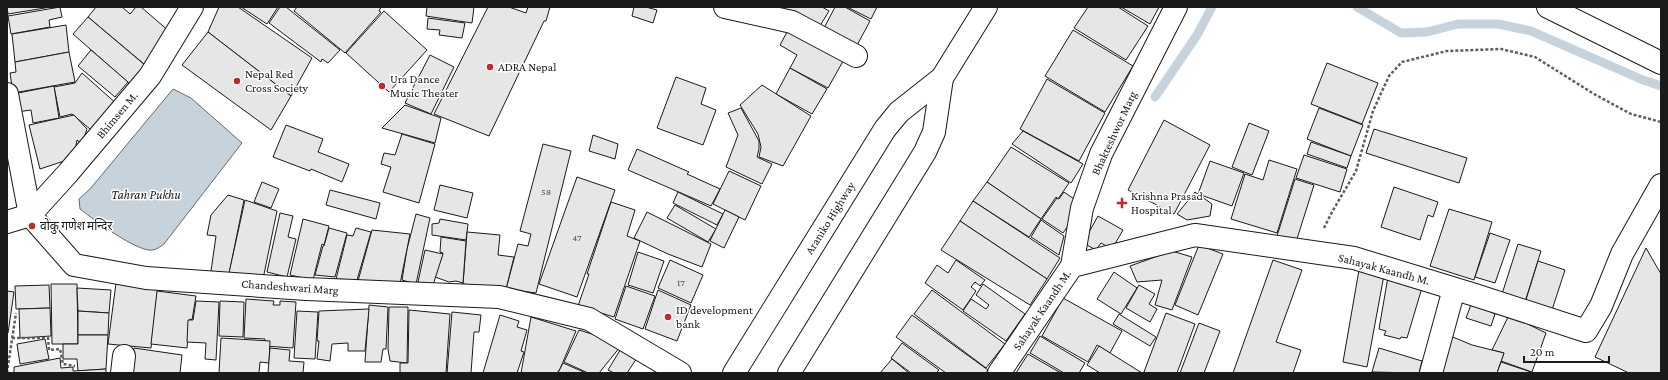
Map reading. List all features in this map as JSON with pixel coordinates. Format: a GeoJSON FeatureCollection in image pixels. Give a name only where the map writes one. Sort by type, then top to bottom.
{"type":"FeatureCollection","features":[{"type":"Feature","properties":{"kind":"main road","name":"Bhimsen M."},"geometry":{"type":"LineString","coordinates":[[30,215],[68,173],[150,76],[192,7]]}},
{"type":"Feature","properties":{"kind":"main road"},"geometry":{"type":"LineString","coordinates":[[726,7],[792,22],[856,56]]}},
{"type":"Feature","properties":{"kind":"main road","name":"Araniko Highway"},"geometry":{"type":"LineString","coordinates":[[734,373],[885,130],[899,112],[942,78],[986,7]]}},
{"type":"Feature","properties":{"kind":"main road","name":"Bhakteshwor Marg"},"geometry":{"type":"LineString","coordinates":[[1072,266],[1082,208],[1101,154],[1176,7]]}},
{"type":"Feature","properties":{"kind":"main road"},"geometry":{"type":"LineString","coordinates":[[1548,7],[1661,64]]}},
{"type":"Feature","properties":{"kind":"main road","name":"Araniko Highway"},"geometry":{"type":"LineString","coordinates":[[789,373],[925,152],[934,132],[942,78]]}},
{"type":"Feature","properties":{"kind":"main road"},"geometry":{"type":"LineString","coordinates":[[7,94],[30,215],[7,222]]}},
{"type":"Feature","properties":{"kind":"main road","name":"Sahayak Kaandh M."},"geometry":{"type":"LineString","coordinates":[[999,373],[1072,266],[1195,235],[1354,258],[1454,288],[1586,331],[1601,306],[1622,254],[1661,185]]}},
{"type":"Feature","properties":{"kind":"main road","name":"Chandeshwari Marg"},"geometry":{"type":"LineString","coordinates":[[30,215],[74,265],[146,278],[306,289],[499,297],[589,319],[680,373]]}},
{"type":"Feature","properties":{"kind":"main road"},"geometry":{"type":"LineString","coordinates":[[1431,373],[1454,288]]}},
{"type":"Feature","properties":{"kind":"path"},"geometry":{"type":"LineString","coordinates":[[1313,253],[1332,212],[1356,171],[1373,111],[1390,76],[1402,62],[1447,51],[1501,49],[1536,57],[1594,94],[1631,114],[1661,122]]}},
{"type":"Feature","properties":{"kind":"path"},"geometry":{"type":"LineString","coordinates":[[7,373],[16,313]]}},
{"type":"Feature","properties":{"kind":"path"},"geometry":{"type":"LineString","coordinates":[[12,338],[48,338],[49,350],[60,348],[63,364],[75,366]]}},
{"type":"Feature","properties":{"kind":"water","name":"Tahran Pukhu"},"geometry":{"type":"Polygon","coordinates":[[[173,89],[191,98],[242,143],[164,244],[154,250],[146,250],[127,241],[86,214],[80,209],[79,199],[90,189],[173,89]]]}},
{"type":"Feature","properties":{"kind":"building"},"geometry":{"type":"Polygon","coordinates":[[[7,7],[51,7],[8,14],[7,7]]]}},
{"type":"Feature","properties":{"kind":"building"},"geometry":{"type":"Polygon","coordinates":[[[60,7],[62,17],[49,20],[50,27],[11,34],[8,16],[60,7]]]}},
{"type":"Feature","properties":{"kind":"building"},"geometry":{"type":"Polygon","coordinates":[[[96,7],[122,7],[130,14],[136,7],[141,7],[170,32],[144,64],[88,17],[96,7]]]}},
{"type":"Feature","properties":{"kind":"building"},"geometry":{"type":"Polygon","coordinates":[[[219,7],[238,7],[312,58],[291,96],[208,32],[219,7]]]}},
{"type":"Feature","properties":{"kind":"building"},"geometry":{"type":"Polygon","coordinates":[[[241,7],[278,7],[267,24],[241,7]]]}},
{"type":"Feature","properties":{"kind":"building"},"geometry":{"type":"Polygon","coordinates":[[[280,7],[286,7],[340,50],[328,63],[322,59],[321,62],[269,23],[280,7]]]}},
{"type":"Feature","properties":{"kind":"building"},"geometry":{"type":"Polygon","coordinates":[[[297,7],[381,7],[379,11],[381,12],[345,53],[294,11],[297,7]]]}},
{"type":"Feature","properties":{"kind":"building"},"geometry":{"type":"Polygon","coordinates":[[[427,7],[474,7],[472,23],[426,16],[427,7]]]}},
{"type":"Feature","properties":{"kind":"building","name":"ADRA Nepal"},"geometry":{"type":"Polygon","coordinates":[[[488,7],[509,7],[526,13],[528,7],[550,7],[546,21],[544,21],[489,136],[434,114],[488,7]]]}},
{"type":"Feature","properties":{"kind":"building"},"geometry":{"type":"Polygon","coordinates":[[[634,7],[646,7],[657,10],[653,23],[632,16],[634,7]]]}},
{"type":"Feature","properties":{"kind":"building"},"geometry":{"type":"Polygon","coordinates":[[[770,7],[822,7],[829,11],[815,34],[770,7]]]}},
{"type":"Feature","properties":{"kind":"building"},"geometry":{"type":"Polygon","coordinates":[[[835,7],[845,7],[870,21],[855,49],[822,32],[835,7]]]}},
{"type":"Feature","properties":{"kind":"building"},"geometry":{"type":"Polygon","coordinates":[[[847,7],[877,7],[871,19],[847,7]]]}},
{"type":"Feature","properties":{"kind":"building"},"geometry":{"type":"Polygon","coordinates":[[[1088,7],[1118,7],[1148,26],[1126,60],[1074,28],[1088,7]]]}},
{"type":"Feature","properties":{"kind":"building"},"geometry":{"type":"Polygon","coordinates":[[[1121,7],[1159,7],[1150,24],[1121,7]]]}},
{"type":"Feature","properties":{"kind":"building"},"geometry":{"type":"Polygon","coordinates":[[[384,11],[427,50],[389,92],[346,53],[384,11]]]}},
{"type":"Feature","properties":{"kind":"building"},"geometry":{"type":"Polygon","coordinates":[[[88,17],[146,66],[130,84],[73,34],[88,17]]]}},
{"type":"Feature","properties":{"kind":"building"},"geometry":{"type":"Polygon","coordinates":[[[428,18],[465,23],[462,38],[439,35],[440,30],[427,29],[428,18]]]}},
{"type":"Feature","properties":{"kind":"building"},"geometry":{"type":"Polygon","coordinates":[[[792,23],[847,54],[828,88],[790,68],[797,55],[780,45],[792,23]]]}},
{"type":"Feature","properties":{"kind":"building"},"geometry":{"type":"Polygon","coordinates":[[[66,25],[69,52],[15,62],[12,34],[66,25]]]}},
{"type":"Feature","properties":{"kind":"building"},"geometry":{"type":"Polygon","coordinates":[[[1073,30],[1133,66],[1105,112],[1045,76],[1073,30]]]}},
{"type":"Feature","properties":{"kind":"building","name":"Nepal Red Cross Society"},"geometry":{"type":"Polygon","coordinates":[[[208,32],[291,96],[271,130],[182,65],[208,32]]]}},
{"type":"Feature","properties":{"kind":"building"},"geometry":{"type":"Polygon","coordinates":[[[91,50],[128,82],[115,97],[78,66],[91,50]]]}},
{"type":"Feature","properties":{"kind":"building"},"geometry":{"type":"Polygon","coordinates":[[[69,52],[75,82],[13,93],[10,73],[16,72],[15,62],[69,52]]]}},
{"type":"Feature","properties":{"kind":"building"},"geometry":{"type":"Polygon","coordinates":[[[430,55],[454,67],[431,114],[405,103],[430,55]]]}},
{"type":"Feature","properties":{"kind":"building"},"geometry":{"type":"Polygon","coordinates":[[[1327,63],[1378,83],[1362,124],[1311,104],[1327,63]]]}},
{"type":"Feature","properties":{"kind":"building"},"geometry":{"type":"Polygon","coordinates":[[[790,68],[827,89],[812,114],[776,94],[790,68]]]}},
{"type":"Feature","properties":{"kind":"building"},"geometry":{"type":"Polygon","coordinates":[[[82,73],[118,105],[96,134],[72,114],[60,117],[54,87],[75,83],[82,73]]]}},
{"type":"Feature","properties":{"kind":"building"},"geometry":{"type":"Polygon","coordinates":[[[676,77],[706,88],[701,104],[716,110],[703,145],[657,128],[676,77]]]}},
{"type":"Feature","properties":{"kind":"building"},"geometry":{"type":"Polygon","coordinates":[[[1047,79],[1105,113],[1079,161],[1020,129],[1047,79]]]}},
{"type":"Feature","properties":{"kind":"building"},"geometry":{"type":"Polygon","coordinates":[[[762,85],[811,116],[783,166],[759,157],[761,147],[758,134],[740,105],[762,85]]]}},
{"type":"Feature","properties":{"kind":"building"},"geometry":{"type":"Polygon","coordinates":[[[54,86],[59,118],[33,123],[31,110],[17,112],[13,94],[54,86]]]}},
{"type":"Feature","properties":{"kind":"building"},"geometry":{"type":"Polygon","coordinates":[[[405,105],[441,118],[435,143],[382,128],[405,105]]]}},
{"type":"Feature","properties":{"kind":"building"},"geometry":{"type":"Polygon","coordinates":[[[741,108],[759,141],[757,157],[772,164],[762,184],[726,167],[738,135],[728,113],[741,108]]]}},
{"type":"Feature","properties":{"kind":"building"},"geometry":{"type":"Polygon","coordinates":[[[1319,108],[1363,125],[1351,156],[1307,139],[1319,108]]]}},
{"type":"Feature","properties":{"kind":"building"},"geometry":{"type":"Polygon","coordinates":[[[74,115],[87,129],[82,144],[77,140],[75,151],[68,155],[70,159],[40,169],[29,125],[74,115]]]}},
{"type":"Feature","properties":{"kind":"building"},"geometry":{"type":"Polygon","coordinates":[[[1164,120],[1210,145],[1174,214],[1128,190],[1164,120]]]}},
{"type":"Feature","properties":{"kind":"building"},"geometry":{"type":"Polygon","coordinates":[[[1249,123],[1269,131],[1252,175],[1232,167],[1249,123]]]}},
{"type":"Feature","properties":{"kind":"building"},"geometry":{"type":"Polygon","coordinates":[[[286,125],[323,139],[318,152],[349,164],[342,182],[311,169],[310,171],[273,157],[286,125]]]}},
{"type":"Feature","properties":{"kind":"building"},"geometry":{"type":"Polygon","coordinates":[[[1374,129],[1467,158],[1459,183],[1366,153],[1374,129]]]}},
{"type":"Feature","properties":{"kind":"building"},"geometry":{"type":"Polygon","coordinates":[[[1023,131],[1083,164],[1071,183],[1012,144],[1023,131]]]}},
{"type":"Feature","properties":{"kind":"building"},"geometry":{"type":"Polygon","coordinates":[[[402,134],[435,144],[419,203],[383,192],[391,167],[381,164],[384,153],[395,155],[402,134]]]}},
{"type":"Feature","properties":{"kind":"building"},"geometry":{"type":"Polygon","coordinates":[[[593,135],[618,144],[615,159],[589,151],[593,135]]]}},
{"type":"Feature","properties":{"kind":"building"},"geometry":{"type":"Polygon","coordinates":[[[1311,142],[1351,156],[1347,168],[1307,154],[1311,142]]]}},
{"type":"Feature","properties":{"kind":"building"},"geometry":{"type":"Polygon","coordinates":[[[543,144],[571,151],[536,293],[506,289],[518,244],[528,246],[531,234],[520,231],[543,144]]]}},
{"type":"Feature","properties":{"kind":"building"},"geometry":{"type":"Polygon","coordinates":[[[1011,147],[1069,183],[1058,199],[1056,197],[1041,219],[987,182],[1011,147]]]}},
{"type":"Feature","properties":{"kind":"building"},"geometry":{"type":"Polygon","coordinates":[[[637,149],[689,172],[687,174],[720,189],[711,206],[628,170],[637,149]]]}},
{"type":"Feature","properties":{"kind":"building"},"geometry":{"type":"Polygon","coordinates":[[[1304,155],[1347,169],[1340,192],[1296,178],[1304,155]]]}},
{"type":"Feature","properties":{"kind":"building"},"geometry":{"type":"Polygon","coordinates":[[[1269,160],[1297,169],[1277,233],[1231,219],[1245,174],[1263,180],[1269,160]]]}},
{"type":"Feature","properties":{"kind":"building"},"geometry":{"type":"Polygon","coordinates":[[[1210,161],[1244,173],[1232,206],[1198,194],[1210,161]]]}},
{"type":"Feature","properties":{"kind":"building"},"geometry":{"type":"Polygon","coordinates":[[[729,171],[761,186],[745,220],[713,204],[729,171]]]}},
{"type":"Feature","properties":{"kind":"building"},"geometry":{"type":"Polygon","coordinates":[[[577,177],[615,190],[577,297],[539,284],[577,177]]]}},
{"type":"Feature","properties":{"kind":"building"},"geometry":{"type":"Polygon","coordinates":[[[1295,179],[1314,185],[1296,242],[1277,236],[1295,179]]]}},
{"type":"Feature","properties":{"kind":"building"},"geometry":{"type":"Polygon","coordinates":[[[262,182],[279,189],[271,208],[254,202],[262,182]]]}},
{"type":"Feature","properties":{"kind":"building"},"geometry":{"type":"Polygon","coordinates":[[[987,182],[1041,219],[1029,237],[973,201],[987,182]]]}},
{"type":"Feature","properties":{"kind":"building"},"geometry":{"type":"Polygon","coordinates":[[[440,185],[473,193],[467,218],[434,210],[440,185]]]}},
{"type":"Feature","properties":{"kind":"building"},"geometry":{"type":"Polygon","coordinates":[[[1394,187],[1438,202],[1433,217],[1428,215],[1420,240],[1381,227],[1394,187]]]}},
{"type":"Feature","properties":{"kind":"building"},"geometry":{"type":"Polygon","coordinates":[[[330,190],[380,203],[376,219],[326,205],[330,190]]]}},
{"type":"Feature","properties":{"kind":"building"},"geometry":{"type":"Polygon","coordinates":[[[678,192],[723,214],[717,225],[673,203],[678,192]]]}},
{"type":"Feature","properties":{"kind":"building"},"geometry":{"type":"Polygon","coordinates":[[[1064,192],[1077,201],[1075,210],[1069,218],[1072,220],[1063,233],[1042,219],[1057,198],[1059,199],[1064,192]]]}},
{"type":"Feature","properties":{"kind":"building"},"geometry":{"type":"Polygon","coordinates":[[[1195,192],[1212,204],[1210,216],[1187,220],[1177,214],[1195,192]]]}},
{"type":"Feature","properties":{"kind":"building"},"geometry":{"type":"Polygon","coordinates":[[[228,195],[244,200],[229,274],[211,271],[216,236],[207,235],[211,215],[228,195]]]}},
{"type":"Feature","properties":{"kind":"building"},"geometry":{"type":"Polygon","coordinates":[[[245,200],[277,211],[263,279],[229,273],[245,200]]]}},
{"type":"Feature","properties":{"kind":"building"},"geometry":{"type":"Polygon","coordinates":[[[973,201],[1060,258],[1047,279],[960,221],[973,201]]]}},
{"type":"Feature","properties":{"kind":"building"},"geometry":{"type":"Polygon","coordinates":[[[611,202],[635,210],[627,236],[640,241],[614,317],[578,306],[611,202]]]}},
{"type":"Feature","properties":{"kind":"building"},"geometry":{"type":"Polygon","coordinates":[[[675,205],[716,229],[708,242],[667,218],[675,205]]]}},
{"type":"Feature","properties":{"kind":"building"},"geometry":{"type":"Polygon","coordinates":[[[1449,209],[1492,222],[1474,280],[1430,266],[1449,209]]]}},
{"type":"Feature","properties":{"kind":"building"},"geometry":{"type":"Polygon","coordinates":[[[725,210],[739,217],[724,248],[710,241],[725,210]]]}},
{"type":"Feature","properties":{"kind":"building"},"geometry":{"type":"Polygon","coordinates":[[[647,212],[711,244],[702,267],[668,254],[634,238],[647,212]]]}},
{"type":"Feature","properties":{"kind":"building"},"geometry":{"type":"Polygon","coordinates":[[[280,213],[293,216],[288,237],[296,239],[287,277],[267,272],[280,213]]]}},
{"type":"Feature","properties":{"kind":"building"},"geometry":{"type":"Polygon","coordinates":[[[416,214],[430,218],[416,284],[402,280],[407,249],[416,214]]]}},
{"type":"Feature","properties":{"kind":"building"},"geometry":{"type":"Polygon","coordinates":[[[1098,216],[1123,230],[1112,249],[1101,243],[1096,250],[1083,243],[1098,216]]]}},
{"type":"Feature","properties":{"kind":"building"},"geometry":{"type":"Polygon","coordinates":[[[303,219],[329,226],[324,245],[322,244],[313,280],[290,275],[303,219]]]}},
{"type":"Feature","properties":{"kind":"building"},"geometry":{"type":"Polygon","coordinates":[[[440,219],[468,224],[466,240],[432,235],[432,224],[439,223],[440,219]]]}},
{"type":"Feature","properties":{"kind":"building"},"geometry":{"type":"Polygon","coordinates":[[[1041,220],[1064,236],[1059,255],[1031,237],[1041,220]]]}},
{"type":"Feature","properties":{"kind":"building"},"geometry":{"type":"Polygon","coordinates":[[[960,221],[1047,279],[1030,305],[941,250],[960,221]]]}},
{"type":"Feature","properties":{"kind":"building"},"geometry":{"type":"Polygon","coordinates":[[[329,228],[347,233],[335,277],[315,275],[329,228]]]}},
{"type":"Feature","properties":{"kind":"building"},"geometry":{"type":"Polygon","coordinates":[[[356,228],[371,232],[357,280],[336,279],[347,235],[353,236],[356,228]]]}},
{"type":"Feature","properties":{"kind":"building"},"geometry":{"type":"Polygon","coordinates":[[[372,230],[410,234],[400,284],[358,281],[372,230]]]}},
{"type":"Feature","properties":{"kind":"building"},"geometry":{"type":"Polygon","coordinates":[[[467,232],[500,235],[498,255],[514,257],[506,289],[463,284],[467,232]]]}},
{"type":"Feature","properties":{"kind":"building"},"geometry":{"type":"Polygon","coordinates":[[[1490,233],[1510,240],[1495,283],[1475,277],[1490,233]]]}},
{"type":"Feature","properties":{"kind":"building"},"geometry":{"type":"Polygon","coordinates":[[[441,237],[466,241],[463,283],[456,281],[449,282],[435,277],[443,253],[440,252],[441,237]]]}},
{"type":"Feature","properties":{"kind":"building"},"geometry":{"type":"Polygon","coordinates":[[[1518,244],[1541,251],[1525,302],[1502,294],[1518,244]]]}},
{"type":"Feature","properties":{"kind":"building"},"geometry":{"type":"Polygon","coordinates":[[[1199,245],[1223,254],[1198,315],[1175,305],[1199,245]]]}},
{"type":"Feature","properties":{"kind":"building"},"geometry":{"type":"Polygon","coordinates":[[[1646,248],[1661,274],[1661,373],[1629,373],[1595,357],[1646,248]]]}},
{"type":"Feature","properties":{"kind":"building"},"geometry":{"type":"Polygon","coordinates":[[[425,250],[443,254],[433,285],[418,282],[425,250]]]}},
{"type":"Feature","properties":{"kind":"building"},"geometry":{"type":"Polygon","coordinates":[[[1172,251],[1192,257],[1172,310],[1155,305],[1162,280],[1137,282],[1130,266],[1172,251]]]}},
{"type":"Feature","properties":{"kind":"building"},"geometry":{"type":"Polygon","coordinates":[[[638,252],[664,261],[653,293],[628,285],[638,252]]]}},
{"type":"Feature","properties":{"kind":"building"},"geometry":{"type":"Polygon","coordinates":[[[670,260],[703,275],[691,303],[658,288],[670,260]]]}},
{"type":"Feature","properties":{"kind":"building"},"geometry":{"type":"Polygon","coordinates":[[[956,260],[985,280],[980,286],[975,282],[971,287],[976,291],[963,310],[925,283],[937,265],[948,273],[956,260]]]}},
{"type":"Feature","properties":{"kind":"building"},"geometry":{"type":"Polygon","coordinates":[[[1273,260],[1302,270],[1276,342],[1301,350],[1293,373],[1233,373],[1273,260]]]}},
{"type":"Feature","properties":{"kind":"building"},"geometry":{"type":"Polygon","coordinates":[[[1538,261],[1565,270],[1551,313],[1525,303],[1538,261]]]}},
{"type":"Feature","properties":{"kind":"building"},"geometry":{"type":"Polygon","coordinates":[[[1359,270],[1384,275],[1367,367],[1343,362],[1359,270]]]}},
{"type":"Feature","properties":{"kind":"building"},"geometry":{"type":"Polygon","coordinates":[[[1389,271],[1424,281],[1407,338],[1401,337],[1400,339],[1384,335],[1386,331],[1379,329],[1389,271]]]}},
{"type":"Feature","properties":{"kind":"building"},"geometry":{"type":"Polygon","coordinates":[[[1114,272],[1137,288],[1121,314],[1097,299],[1114,272]]]}},
{"type":"Feature","properties":{"kind":"building"},"geometry":{"type":"Polygon","coordinates":[[[116,283],[158,287],[151,348],[108,344],[116,283]]]}},
{"type":"Feature","properties":{"kind":"building"},"geometry":{"type":"Polygon","coordinates":[[[51,284],[77,284],[78,344],[52,344],[51,284]]]}},
{"type":"Feature","properties":{"kind":"building"},"geometry":{"type":"Polygon","coordinates":[[[983,284],[1025,314],[1006,341],[963,311],[971,299],[986,309],[989,305],[976,295],[983,284]]]}},
{"type":"Feature","properties":{"kind":"building"},"geometry":{"type":"Polygon","coordinates":[[[49,285],[50,308],[16,309],[15,286],[49,285]]]}},
{"type":"Feature","properties":{"kind":"building"},"geometry":{"type":"Polygon","coordinates":[[[1139,285],[1155,294],[1149,304],[1157,309],[1150,322],[1126,308],[1139,285]]]}},
{"type":"Feature","properties":{"kind":"building"},"geometry":{"type":"Polygon","coordinates":[[[626,286],[655,296],[643,329],[615,319],[626,286]]]}},
{"type":"Feature","properties":{"kind":"building"},"geometry":{"type":"Polygon","coordinates":[[[77,288],[111,290],[109,313],[78,311],[77,288]]]}},
{"type":"Feature","properties":{"kind":"building","name":"ID development bank"},"geometry":{"type":"Polygon","coordinates":[[[658,290],[691,305],[677,341],[645,329],[658,290]]]}},
{"type":"Feature","properties":{"kind":"building"},"geometry":{"type":"Polygon","coordinates":[[[932,290],[1005,344],[986,368],[914,314],[932,290]]]}},
{"type":"Feature","properties":{"kind":"building"},"geometry":{"type":"Polygon","coordinates":[[[7,291],[14,292],[8,333],[7,333],[7,291]]]}},
{"type":"Feature","properties":{"kind":"building"},"geometry":{"type":"Polygon","coordinates":[[[157,291],[196,296],[192,320],[190,319],[187,348],[151,344],[157,291]]]}},
{"type":"Feature","properties":{"kind":"building"},"geometry":{"type":"Polygon","coordinates":[[[1063,298],[1122,331],[1110,353],[1097,345],[1088,362],[1042,336],[1063,298]]]}},
{"type":"Feature","properties":{"kind":"building"},"geometry":{"type":"Polygon","coordinates":[[[246,299],[274,301],[273,305],[280,305],[280,301],[296,302],[293,348],[265,346],[265,339],[244,338],[246,299]]]}},
{"type":"Feature","properties":{"kind":"building"},"geometry":{"type":"Polygon","coordinates":[[[196,301],[219,302],[216,360],[205,359],[206,343],[187,342],[188,320],[193,320],[196,301]]]}},
{"type":"Feature","properties":{"kind":"building"},"geometry":{"type":"Polygon","coordinates":[[[220,301],[244,302],[243,337],[219,336],[220,301]]]}},
{"type":"Feature","properties":{"kind":"building"},"geometry":{"type":"Polygon","coordinates":[[[1472,302],[1495,314],[1491,326],[1466,318],[1472,302]]]}},
{"type":"Feature","properties":{"kind":"building"},"geometry":{"type":"Polygon","coordinates":[[[369,305],[388,307],[386,349],[383,349],[381,362],[365,362],[369,305]]]}},
{"type":"Feature","properties":{"kind":"building"},"geometry":{"type":"Polygon","coordinates":[[[389,307],[408,307],[407,363],[390,361],[388,349],[389,307]]]}},
{"type":"Feature","properties":{"kind":"building"},"geometry":{"type":"Polygon","coordinates":[[[50,308],[51,336],[20,338],[19,309],[50,308]]]}},
{"type":"Feature","properties":{"kind":"building"},"geometry":{"type":"Polygon","coordinates":[[[369,309],[365,351],[348,351],[348,343],[332,344],[330,361],[317,359],[319,341],[317,341],[319,311],[369,309]]]}},
{"type":"Feature","properties":{"kind":"building"},"geometry":{"type":"Polygon","coordinates":[[[409,310],[450,314],[446,373],[400,373],[400,363],[408,363],[409,310]]]}},
{"type":"Feature","properties":{"kind":"building"},"geometry":{"type":"Polygon","coordinates":[[[78,311],[109,313],[108,335],[78,335],[78,311]]]}},
{"type":"Feature","properties":{"kind":"building"},"geometry":{"type":"Polygon","coordinates":[[[297,311],[318,312],[315,359],[294,358],[297,311]]]}},
{"type":"Feature","properties":{"kind":"building"},"geometry":{"type":"Polygon","coordinates":[[[452,312],[481,315],[479,332],[474,332],[471,373],[447,373],[452,312]]]}},
{"type":"Feature","properties":{"kind":"building"},"geometry":{"type":"Polygon","coordinates":[[[1166,313],[1195,324],[1177,373],[1146,373],[1144,372],[1166,313]]]}},
{"type":"Feature","properties":{"kind":"building"},"geometry":{"type":"Polygon","coordinates":[[[1119,314],[1156,337],[1150,346],[1113,324],[1119,314]]]}},
{"type":"Feature","properties":{"kind":"building"},"geometry":{"type":"Polygon","coordinates":[[[500,315],[519,321],[517,327],[527,330],[521,351],[524,352],[517,373],[483,373],[500,315]]]}},
{"type":"Feature","properties":{"kind":"building"},"geometry":{"type":"Polygon","coordinates":[[[912,315],[988,370],[986,373],[946,373],[896,337],[912,315]]]}},
{"type":"Feature","properties":{"kind":"building"},"geometry":{"type":"Polygon","coordinates":[[[1509,315],[1546,333],[1532,372],[1501,361],[1504,353],[1492,350],[1509,315]]]}},
{"type":"Feature","properties":{"kind":"building"},"geometry":{"type":"Polygon","coordinates":[[[531,317],[576,331],[557,373],[521,373],[531,317]]]}},
{"type":"Feature","properties":{"kind":"building"},"geometry":{"type":"Polygon","coordinates":[[[1199,323],[1220,331],[1204,373],[1180,373],[1199,323]]]}},
{"type":"Feature","properties":{"kind":"building"},"geometry":{"type":"Polygon","coordinates":[[[579,330],[598,336],[620,347],[599,373],[588,373],[564,362],[579,330]]]}},
{"type":"Feature","properties":{"kind":"building"},"geometry":{"type":"Polygon","coordinates":[[[78,335],[108,335],[106,369],[78,371],[77,359],[63,359],[63,344],[78,344],[78,335]]]}},
{"type":"Feature","properties":{"kind":"building"},"geometry":{"type":"Polygon","coordinates":[[[1448,335],[1472,345],[1504,353],[1497,373],[1439,373],[1448,335]]]}},
{"type":"Feature","properties":{"kind":"building"},"geometry":{"type":"Polygon","coordinates":[[[1040,336],[1085,363],[1079,373],[1064,373],[1030,353],[1040,336]]]}},
{"type":"Feature","properties":{"kind":"building"},"geometry":{"type":"Polygon","coordinates":[[[221,338],[270,341],[269,363],[260,362],[259,373],[219,373],[221,338]]]}},
{"type":"Feature","properties":{"kind":"building"},"geometry":{"type":"Polygon","coordinates":[[[45,339],[49,359],[20,364],[17,344],[45,339]]]}},
{"type":"Feature","properties":{"kind":"building"},"geometry":{"type":"Polygon","coordinates":[[[902,343],[939,370],[936,373],[911,373],[891,358],[902,343]]]}},
{"type":"Feature","properties":{"kind":"building"},"geometry":{"type":"Polygon","coordinates":[[[1099,346],[1142,373],[1100,373],[1087,365],[1099,346]]]}},
{"type":"Feature","properties":{"kind":"building"},"geometry":{"type":"Polygon","coordinates":[[[622,347],[639,355],[627,373],[614,373],[608,370],[622,347]]]}},
{"type":"Feature","properties":{"kind":"building"},"geometry":{"type":"Polygon","coordinates":[[[134,348],[182,355],[180,373],[131,373],[134,348]]]}},
{"type":"Feature","properties":{"kind":"building"},"geometry":{"type":"Polygon","coordinates":[[[270,348],[290,350],[289,361],[304,362],[303,373],[268,373],[270,348]]]}},
{"type":"Feature","properties":{"kind":"building"},"geometry":{"type":"Polygon","coordinates":[[[1379,348],[1422,361],[1419,373],[1372,372],[1379,348]]]}},
{"type":"Feature","properties":{"kind":"building"},"geometry":{"type":"Polygon","coordinates":[[[1028,354],[1061,373],[1016,373],[1028,354]]]}},
{"type":"Feature","properties":{"kind":"building"},"geometry":{"type":"Polygon","coordinates":[[[60,358],[61,368],[73,367],[73,371],[106,369],[106,373],[14,373],[14,367],[60,358]]]}},
{"type":"Feature","properties":{"kind":"building"},"geometry":{"type":"Polygon","coordinates":[[[892,359],[909,373],[880,373],[892,359]]]}},
{"type":"Feature","properties":{"kind":"building"},"geometry":{"type":"Polygon","coordinates":[[[1501,362],[1531,372],[1531,373],[1497,373],[1501,362]]]}},
{"type":"Feature","properties":{"kind":"building"},"geometry":{"type":"Polygon","coordinates":[[[563,363],[586,373],[558,373],[563,363]]]}},
{"type":"Feature","properties":{"kind":"waterway"},"geometry":{"type":"LineString","coordinates":[[1155,97],[1197,35],[1212,7]]}},
{"type":"Feature","properties":{"kind":"waterway"},"geometry":{"type":"LineString","coordinates":[[1357,7],[1401,33],[1427,32],[1458,24],[1498,24],[1531,31],[1643,80],[1661,86]]}},
{"type":"Feature","properties":{"kind":"place","name":"ADRA Nepal"},"geometry":{"type":"Point","coordinates":[490,67]}},
{"type":"Feature","properties":{"kind":"place","name":"Nepal Red Cross Society"},"geometry":{"type":"Point","coordinates":[237,81]}},
{"type":"Feature","properties":{"kind":"place","name":"Ura Dance Music Theater"},"geometry":{"type":"Point","coordinates":[382,86]}},
{"type":"Feature","properties":{"kind":"place","name":"Krishna Prasad Hospital"},"geometry":{"type":"Point","coordinates":[1122,203]}},
{"type":"Feature","properties":{"kind":"place","name":"वोकु गणेश मन्दिर"},"geometry":{"type":"Point","coordinates":[32,226]}},
{"type":"Feature","properties":{"kind":"place","name":"ID development bank"},"geometry":{"type":"Point","coordinates":[668,317]}}]}
